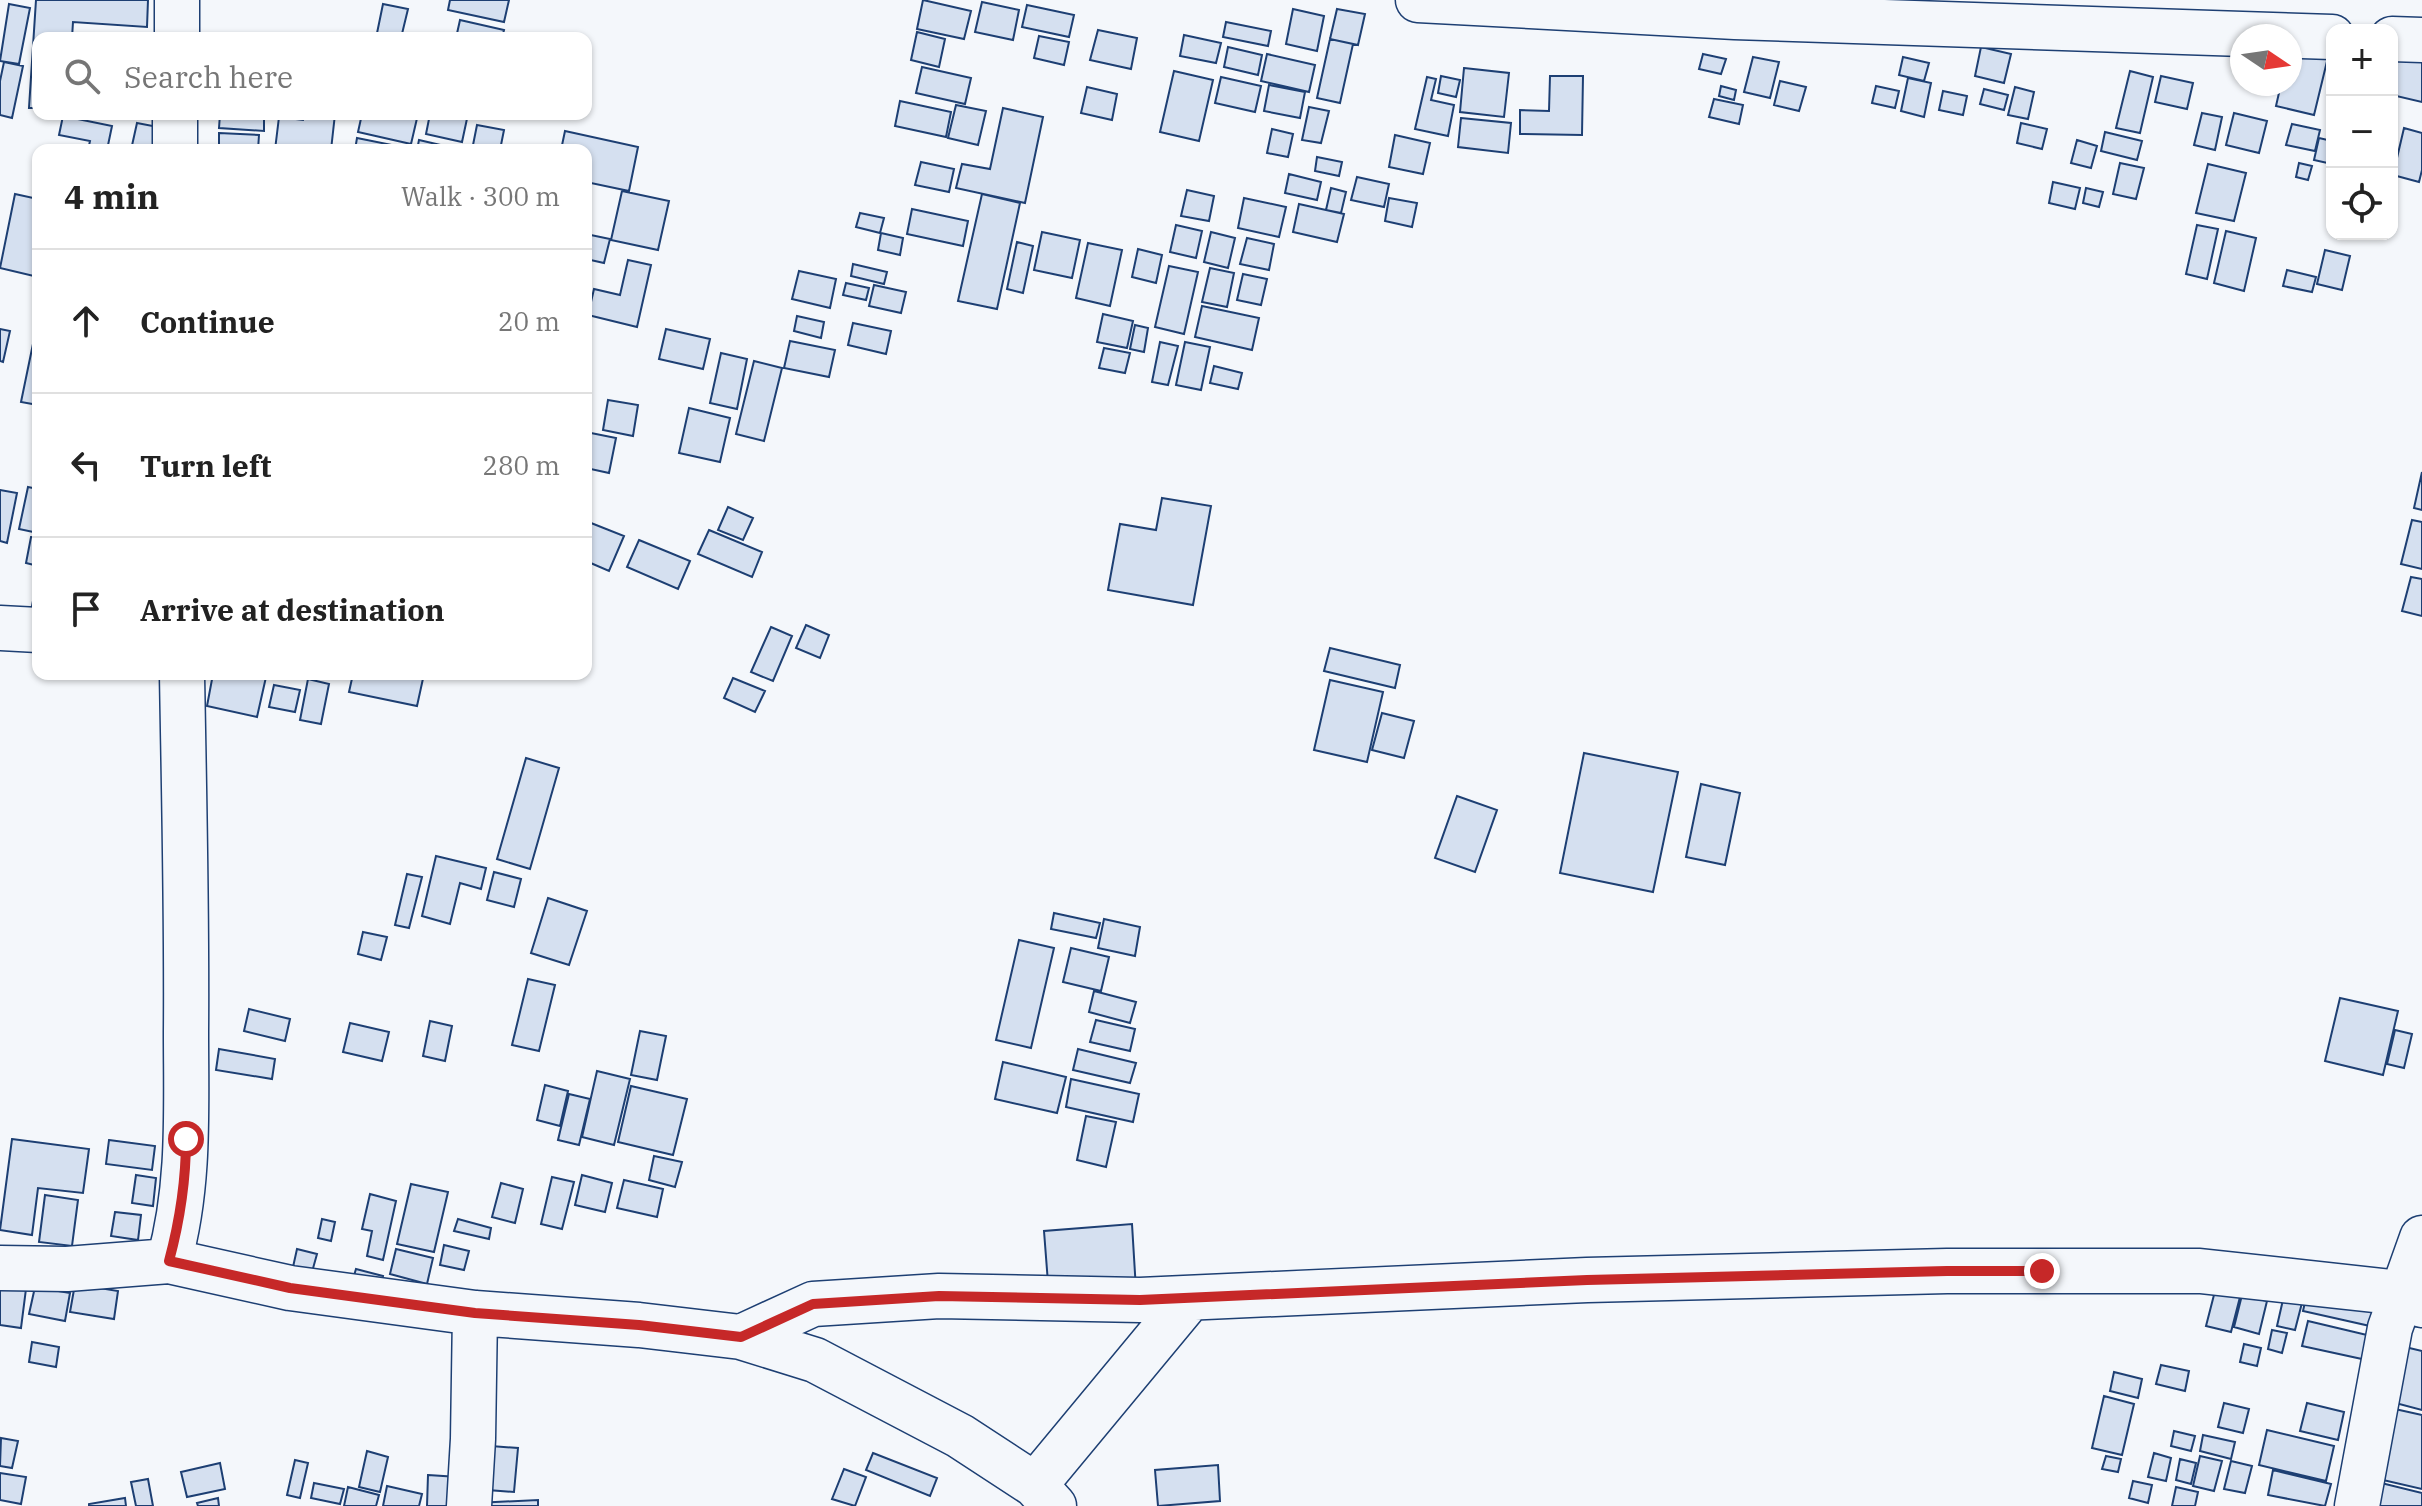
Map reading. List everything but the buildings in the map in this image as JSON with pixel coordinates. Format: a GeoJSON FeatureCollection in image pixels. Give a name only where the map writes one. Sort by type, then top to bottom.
{"type":"FeatureCollection","features":[{"type":"Feature","properties":{"kind":"street"},"geometry":{"type":"LineString","coordinates":[[177,0],[177,32]]}},
{"type":"Feature","properties":{"kind":"street"},"geometry":{"type":"LineString","coordinates":[[1418,0],[1834,10],[2326,37]]}},
{"type":"Feature","properties":{"kind":"street"},"geometry":{"type":"LineString","coordinates":[[2398,39],[2422,40]]}},
{"type":"Feature","properties":{"kind":"street"},"geometry":{"type":"LineString","coordinates":[[175,120],[175,144]]}},
{"type":"Feature","properties":{"kind":"street"},"geometry":{"type":"LineString","coordinates":[[0,628],[32,630]]}},
{"type":"Feature","properties":{"kind":"street"},"geometry":{"type":"LineString","coordinates":[[169,1261],[179,1224],[186,1168],[187,907],[182,680]]}},
{"type":"Feature","properties":{"kind":"street"},"geometry":{"type":"LineString","coordinates":[[2357,1506],[2390,1328],[2412,1299],[2422,1238]]}},
{"type":"Feature","properties":{"kind":"street"},"geometry":{"type":"LineString","coordinates":[[0,1268],[67,1269],[169,1261],[290,1288],[475,1313],[639,1325],[741,1337],[815,1360],[960,1436],[1044,1495],[1190,1298]]}},
{"type":"Feature","properties":{"kind":"street"},"geometry":{"type":"LineString","coordinates":[[741,1337],[813,1304],[939,1296],[1190,1298],[1587,1280],[1947,1271],[2200,1271],[2412,1299]]}},
{"type":"Feature","properties":{"kind":"street"},"geometry":{"type":"LineString","coordinates":[[469,1506],[475,1313]]}},
{"type":"Feature","properties":{"kind":"route"},"geometry":{"type":"LineString","coordinates":[[186,1139],[179,1224],[169,1261],[290,1288],[475,1313],[639,1325],[741,1337],[813,1304],[939,1296],[1140,1300],[1587,1280],[2042,1271]]}}]}
